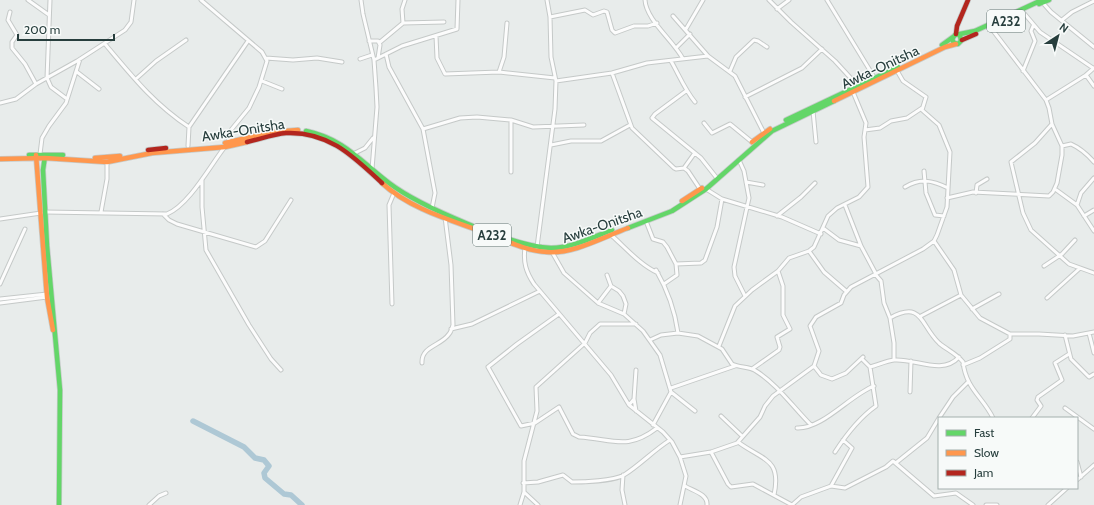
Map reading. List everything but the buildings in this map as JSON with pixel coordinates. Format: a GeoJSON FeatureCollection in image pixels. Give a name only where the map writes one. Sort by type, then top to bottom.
{"type":"FeatureCollection","features":[{"type":"Feature","properties":{"kind":"main road"},"geometry":{"type":"LineString","coordinates":[[956,44],[953,41],[956,35],[957,26],[968,0]]}},
{"type":"Feature","properties":{"kind":"main road","name":"A232"},"geometry":{"type":"LineString","coordinates":[[956,35],[975,31],[1042,1],[1049,0]]}},
{"type":"Feature","properties":{"kind":"main road","name":"A232"},"geometry":{"type":"LineString","coordinates":[[956,44],[1023,12],[1042,1]]}},
{"type":"Feature","properties":{"kind":"main road","name":"Awka-Onitsha"},"geometry":{"type":"LineString","coordinates":[[354,154],[394,193],[420,207],[525,248],[552,252],[574,248],[677,208],[706,189],[765,134],[853,92],[874,77],[896,70],[943,45],[956,35]]}},
{"type":"Feature","properties":{"kind":"main road"},"geometry":{"type":"LineString","coordinates":[[956,35],[962,40]]}},
{"type":"Feature","properties":{"kind":"main road","name":"Awka-Onitsha"},"geometry":{"type":"LineString","coordinates":[[0,158],[37,155],[107,162],[152,153],[227,145],[282,131],[306,131],[331,138],[372,167],[403,194],[432,208],[537,249],[551,248],[571,244],[666,210],[700,190],[752,143],[804,111],[945,47],[956,44]]}},
{"type":"Feature","properties":{"kind":"main road","name":"Awka-Onitsha"},"geometry":{"type":"LineString","coordinates":[[45,156],[108,158],[155,149],[227,145]]}},
{"type":"Feature","properties":{"kind":"main road"},"geometry":{"type":"LineString","coordinates":[[37,155],[56,339],[60,420],[59,505]]}},
{"type":"Feature","properties":{"kind":"main road"},"geometry":{"type":"LineString","coordinates":[[45,156],[43,170],[43,213],[47,296],[51,325],[56,339]]}},
{"type":"Feature","properties":{"kind":"street"},"geometry":{"type":"LineString","coordinates":[[28,0],[49,15]]}},
{"type":"Feature","properties":{"kind":"street"},"geometry":{"type":"LineString","coordinates":[[50,0],[49,65],[47,78],[51,87],[67,99]]}},
{"type":"Feature","properties":{"kind":"street"},"geometry":{"type":"LineString","coordinates":[[0,103],[16,99],[36,84],[105,44],[128,27],[132,19],[134,0]]}},
{"type":"Feature","properties":{"kind":"street"},"geometry":{"type":"LineString","coordinates":[[0,220],[43,213],[101,212],[163,214],[171,212],[176,208],[202,180],[227,145],[235,125],[249,108],[262,81],[266,67],[266,58],[262,52],[248,41],[236,28],[201,0]]}},
{"type":"Feature","properties":{"kind":"street"},"geometry":{"type":"LineString","coordinates":[[361,0],[374,60],[377,107],[373,138],[372,173]]}},
{"type":"Feature","properties":{"kind":"street"},"geometry":{"type":"LineString","coordinates":[[403,23],[402,9],[405,0]]}},
{"type":"Feature","properties":{"kind":"street"},"geometry":{"type":"LineString","coordinates":[[374,60],[422,39],[457,29],[458,0]]}},
{"type":"Feature","properties":{"kind":"street"},"geometry":{"type":"LineString","coordinates":[[537,249],[554,125],[555,80],[550,42],[550,16],[547,0]]}},
{"type":"Feature","properties":{"kind":"street"},"geometry":{"type":"LineString","coordinates":[[645,0],[646,10],[677,47],[683,59]]}},
{"type":"Feature","properties":{"kind":"street"},"geometry":{"type":"LineString","coordinates":[[686,28],[703,0]]}},
{"type":"Feature","properties":{"kind":"street"},"geometry":{"type":"LineString","coordinates":[[769,0],[822,49],[859,87]]}},
{"type":"Feature","properties":{"kind":"street"},"geometry":{"type":"LineString","coordinates":[[777,9],[789,0]]}},
{"type":"Feature","properties":{"kind":"street"},"geometry":{"type":"LineString","coordinates":[[827,0],[874,77]]}},
{"type":"Feature","properties":{"kind":"street"},"geometry":{"type":"LineString","coordinates":[[1042,1],[1094,47]]}},
{"type":"Feature","properties":{"kind":"street"},"geometry":{"type":"LineString","coordinates":[[1062,20],[1072,12],[1094,2]]}},
{"type":"Feature","properties":{"kind":"street"},"geometry":{"type":"LineString","coordinates":[[550,16],[585,10],[593,15],[604,11],[607,12],[612,30],[615,33],[634,26],[648,26],[657,24]]}},
{"type":"Feature","properties":{"kind":"street"},"geometry":{"type":"LineString","coordinates":[[10,12],[8,20],[17,35],[12,42],[12,48],[25,64],[36,84]]}},
{"type":"Feature","properties":{"kind":"street"},"geometry":{"type":"LineString","coordinates":[[1023,12],[1033,26],[1040,32],[1093,68],[1086,75],[1046,100]]}},
{"type":"Feature","properties":{"kind":"street"},"geometry":{"type":"LineString","coordinates":[[673,16],[686,28],[708,56],[735,76],[765,134]]}},
{"type":"Feature","properties":{"kind":"street"},"geometry":{"type":"LineString","coordinates":[[379,43],[403,23],[444,22]]}},
{"type":"Feature","properties":{"kind":"street"},"geometry":{"type":"LineString","coordinates":[[499,72],[504,57],[507,23]]}},
{"type":"Feature","properties":{"kind":"street"},"geometry":{"type":"LineString","coordinates":[[1023,71],[1035,41],[1031,31],[1033,26]]}},
{"type":"Feature","properties":{"kind":"street"},"geometry":{"type":"LineString","coordinates":[[947,198],[976,193],[1049,196],[1054,188],[1061,163],[1062,146],[1052,124],[1046,100],[991,28]]}},
{"type":"Feature","properties":{"kind":"street"},"geometry":{"type":"LineString","coordinates":[[677,47],[690,34]]}},
{"type":"Feature","properties":{"kind":"street"},"geometry":{"type":"LineString","coordinates":[[436,36],[437,58],[445,74],[499,72],[555,80],[612,73],[647,63],[708,56]]}},
{"type":"Feature","properties":{"kind":"street"},"geometry":{"type":"LineString","coordinates":[[136,79],[156,61],[186,40]]}},
{"type":"Feature","properties":{"kind":"street"},"geometry":{"type":"LineString","coordinates":[[369,41],[374,40],[379,43]]}},
{"type":"Feature","properties":{"kind":"street"},"geometry":{"type":"LineString","coordinates":[[730,71],[736,57],[754,40],[767,47]]}},
{"type":"Feature","properties":{"kind":"street"},"geometry":{"type":"LineString","coordinates":[[188,146],[189,127],[248,41]]}},
{"type":"Feature","properties":{"kind":"street"},"geometry":{"type":"LineString","coordinates":[[378,58],[379,43]]}},
{"type":"Feature","properties":{"kind":"street"},"geometry":{"type":"LineString","coordinates":[[105,44],[150,97],[189,127]]}},
{"type":"Feature","properties":{"kind":"street"},"geometry":{"type":"LineString","coordinates":[[745,97],[802,68],[822,49]]}},
{"type":"Feature","properties":{"kind":"street"},"geometry":{"type":"LineString","coordinates":[[386,54],[389,67],[423,129],[435,193],[432,208]]}},
{"type":"Feature","properties":{"kind":"street"},"geometry":{"type":"LineString","coordinates":[[360,59],[372,55]]}},
{"type":"Feature","properties":{"kind":"street"},"geometry":{"type":"LineString","coordinates":[[266,58],[293,60],[317,58],[342,62]]}},
{"type":"Feature","properties":{"kind":"street"},"geometry":{"type":"LineString","coordinates":[[37,155],[42,138],[49,126],[62,110],[67,99],[80,59]]}},
{"type":"Feature","properties":{"kind":"street"},"geometry":{"type":"LineString","coordinates":[[671,61],[683,82],[686,91],[695,102]]}},
{"type":"Feature","properties":{"kind":"street"},"geometry":{"type":"LineString","coordinates":[[865,130],[880,128],[891,121],[907,118],[922,108],[926,97],[904,81],[896,70]]}},
{"type":"Feature","properties":{"kind":"street"},"geometry":{"type":"LineString","coordinates":[[77,72],[99,88]]}},
{"type":"Feature","properties":{"kind":"street"},"geometry":{"type":"LineString","coordinates":[[612,73],[630,125],[641,138],[676,169],[684,168],[694,154]]}},
{"type":"Feature","properties":{"kind":"street"},"geometry":{"type":"LineString","coordinates":[[1086,75],[1094,86]]}},
{"type":"Feature","properties":{"kind":"street"},"geometry":{"type":"LineString","coordinates":[[262,81],[282,89]]}},
{"type":"Feature","properties":{"kind":"street"},"geometry":{"type":"LineString","coordinates":[[686,91],[655,114],[652,118],[705,162],[716,177]]}},
{"type":"Feature","properties":{"kind":"street"},"geometry":{"type":"LineString","coordinates":[[719,346],[732,310],[765,279],[778,271],[789,258],[810,251],[814,247],[828,216],[837,208],[859,198],[868,187],[865,165],[864,137],[866,123],[853,92]]}},
{"type":"Feature","properties":{"kind":"street"},"geometry":{"type":"LineString","coordinates":[[680,457],[711,452],[730,447],[738,442],[756,422],[768,400],[778,391],[814,366],[819,351],[811,324],[816,317],[841,303],[846,291],[923,249],[934,241],[944,216],[948,188],[950,152],[938,125],[923,112],[922,108]]}},
{"type":"Feature","properties":{"kind":"street"},"geometry":{"type":"LineString","coordinates":[[813,111],[816,142]]}},
{"type":"Feature","properties":{"kind":"street"},"geometry":{"type":"LineString","coordinates":[[423,129],[460,118],[477,117],[511,120],[533,126],[584,125]]}},
{"type":"Feature","properties":{"kind":"street"},"geometry":{"type":"LineString","coordinates":[[511,120],[511,172]]}},
{"type":"Feature","properties":{"kind":"street"},"geometry":{"type":"LineString","coordinates":[[704,123],[712,133],[730,124],[752,143]]}},
{"type":"Feature","properties":{"kind":"street"},"geometry":{"type":"LineString","coordinates":[[1052,124],[1035,143],[1011,162],[1023,213],[1031,230],[1060,256],[1079,269],[1094,273]]}},
{"type":"Feature","properties":{"kind":"street"},"geometry":{"type":"LineString","coordinates":[[551,145],[571,142],[601,141],[630,125]]}},
{"type":"Feature","properties":{"kind":"street"},"geometry":{"type":"LineString","coordinates":[[354,154],[365,148],[373,138]]}},
{"type":"Feature","properties":{"kind":"street"},"geometry":{"type":"LineString","coordinates":[[1062,146],[1071,144],[1074,145],[1087,154],[1094,162]]}},
{"type":"Feature","properties":{"kind":"street"},"geometry":{"type":"LineString","coordinates":[[739,159],[749,198],[746,206],[734,266],[735,276],[746,296]]}},
{"type":"Feature","properties":{"kind":"street"},"geometry":{"type":"LineString","coordinates":[[101,212],[107,179],[107,162]]}},
{"type":"Feature","properties":{"kind":"street"},"geometry":{"type":"LineString","coordinates":[[684,168],[688,171],[700,190]]}},
{"type":"Feature","properties":{"kind":"street"},"geometry":{"type":"LineString","coordinates":[[924,171],[924,180],[935,215],[944,216]]}},
{"type":"Feature","properties":{"kind":"street"},"geometry":{"type":"LineString","coordinates":[[1077,205],[1081,193],[1094,178]]}},
{"type":"Feature","properties":{"kind":"street"},"geometry":{"type":"LineString","coordinates":[[976,193],[977,185],[987,179]]}},
{"type":"Feature","properties":{"kind":"street"},"geometry":{"type":"LineString","coordinates":[[202,180],[203,232],[209,258],[249,325],[271,359],[281,370]]}},
{"type":"Feature","properties":{"kind":"street"},"geometry":{"type":"LineString","coordinates":[[904,187],[924,180],[936,182],[948,188]]}},
{"type":"Feature","properties":{"kind":"street"},"geometry":{"type":"LineString","coordinates":[[746,182],[763,185]]}},
{"type":"Feature","properties":{"kind":"street"},"geometry":{"type":"LineString","coordinates":[[777,216],[801,197],[815,183]]}},
{"type":"Feature","properties":{"kind":"street"},"geometry":{"type":"LineString","coordinates":[[1054,188],[1077,205],[1094,231]]}},
{"type":"Feature","properties":{"kind":"street"},"geometry":{"type":"LineString","coordinates":[[706,189],[722,199],[777,216],[820,234]]}},
{"type":"Feature","properties":{"kind":"street"},"geometry":{"type":"LineString","coordinates":[[392,304],[389,205],[394,193]]}},
{"type":"Feature","properties":{"kind":"street"},"geometry":{"type":"LineString","coordinates":[[676,264],[701,263],[705,260],[717,227],[722,199]]}},
{"type":"Feature","properties":{"kind":"street"},"geometry":{"type":"LineString","coordinates":[[163,214],[169,220],[177,224],[256,246],[265,241],[291,200]]}},
{"type":"Feature","properties":{"kind":"street"},"geometry":{"type":"LineString","coordinates":[[844,205],[860,246],[881,281],[884,303],[890,318],[894,343],[894,360]]}},
{"type":"Feature","properties":{"kind":"street"},"geometry":{"type":"LineString","coordinates":[[1084,216],[1094,210]]}},
{"type":"Feature","properties":{"kind":"street"},"geometry":{"type":"LineString","coordinates":[[422,363],[422,358],[425,352],[446,337],[451,329],[453,318],[452,284],[445,217]]}},
{"type":"Feature","properties":{"kind":"street"},"geometry":{"type":"LineString","coordinates":[[646,221],[653,239],[663,242],[676,264],[677,276],[664,284]]}},
{"type":"Feature","properties":{"kind":"street"},"geometry":{"type":"LineString","coordinates":[[823,228],[839,240],[860,246]]}},
{"type":"Feature","properties":{"kind":"street"},"geometry":{"type":"LineString","coordinates":[[0,284],[25,229]]}},
{"type":"Feature","properties":{"kind":"street"},"geometry":{"type":"LineString","coordinates":[[610,234],[639,259],[646,268],[658,273]]}},
{"type":"Feature","properties":{"kind":"street"},"geometry":{"type":"LineString","coordinates":[[1044,266],[1060,256],[1075,240]]}},
{"type":"Feature","properties":{"kind":"street"},"geometry":{"type":"LineString","coordinates":[[934,241],[954,270],[961,295],[980,318],[1010,334],[1073,336],[1094,332]]}},
{"type":"Feature","properties":{"kind":"street"},"geometry":{"type":"LineString","coordinates":[[525,248],[524,260],[526,269],[540,291],[618,384],[629,404],[670,440],[680,457],[686,476],[680,505]]}},
{"type":"Feature","properties":{"kind":"street"},"geometry":{"type":"LineString","coordinates":[[810,251],[824,272],[846,291]]}},
{"type":"Feature","properties":{"kind":"street"},"geometry":{"type":"LineString","coordinates":[[552,252],[564,273],[598,303],[624,314],[636,324],[650,340],[660,355],[671,390],[695,411]]}},
{"type":"Feature","properties":{"kind":"street"},"geometry":{"type":"LineString","coordinates":[[1047,298],[1079,269]]}},
{"type":"Feature","properties":{"kind":"street"},"geometry":{"type":"LineString","coordinates":[[656,270],[664,284],[676,319],[678,333]]}},
{"type":"Feature","properties":{"kind":"street"},"geometry":{"type":"LineString","coordinates":[[752,369],[779,350],[780,347],[777,337],[790,329],[783,315],[783,286],[778,271]]}},
{"type":"Feature","properties":{"kind":"street"},"geometry":{"type":"LineString","coordinates":[[607,275],[612,286],[623,296],[626,304],[624,314]]}},
{"type":"Feature","properties":{"kind":"street"},"geometry":{"type":"LineString","coordinates":[[598,303],[612,286]]}},
{"type":"Feature","properties":{"kind":"street"},"geometry":{"type":"LineString","coordinates":[[451,329],[472,324],[540,291]]}},
{"type":"Feature","properties":{"kind":"street"},"geometry":{"type":"LineString","coordinates":[[972,309],[999,294]]}},
{"type":"Feature","properties":{"kind":"street"},"geometry":{"type":"LineString","coordinates":[[920,316],[961,295]]}},
{"type":"Feature","properties":{"kind":"street"},"geometry":{"type":"LineString","coordinates":[[0,298],[47,296]]}},
{"type":"Feature","properties":{"kind":"street"},"geometry":{"type":"LineString","coordinates":[[0,303],[47,296]]}},
{"type":"Feature","properties":{"kind":"street"},"geometry":{"type":"LineString","coordinates":[[890,318],[908,311],[920,316],[937,341],[959,357],[968,382],[992,417]]}},
{"type":"Feature","properties":{"kind":"street"},"geometry":{"type":"LineString","coordinates":[[559,314],[516,344],[488,367],[522,426],[535,423],[559,407],[573,434],[579,437],[615,442],[631,442],[644,437],[657,428]]}},
{"type":"Feature","properties":{"kind":"street"},"geometry":{"type":"LineString","coordinates":[[520,505],[524,492],[524,461],[537,411],[536,387],[585,343],[590,332],[600,324],[636,324]]}},
{"type":"Feature","properties":{"kind":"street"},"geometry":{"type":"LineString","coordinates":[[650,340],[661,335],[678,333],[698,336],[719,346],[730,362],[735,366],[752,369],[778,391],[811,426]]}},
{"type":"Feature","properties":{"kind":"street"},"geometry":{"type":"LineString","coordinates":[[1089,333],[1094,353]]}},
{"type":"Feature","properties":{"kind":"street"},"geometry":{"type":"LineString","coordinates":[[963,365],[980,358],[1007,341],[1010,339],[1010,334]]}},
{"type":"Feature","properties":{"kind":"street"},"geometry":{"type":"LineString","coordinates":[[1065,335],[1069,354],[1089,377],[1094,374]]}},
{"type":"Feature","properties":{"kind":"street"},"geometry":{"type":"LineString","coordinates":[[1033,417],[1041,406],[1037,400],[1038,397],[1062,380],[1055,363],[1069,354]]}},
{"type":"Feature","properties":{"kind":"street"},"geometry":{"type":"LineString","coordinates":[[870,366],[894,360],[942,366],[951,364],[959,357]]}},
{"type":"Feature","properties":{"kind":"street"},"geometry":{"type":"LineString","coordinates":[[814,366],[821,375],[832,379],[846,373],[862,358],[870,366],[876,406],[868,411],[835,452]]}},
{"type":"Feature","properties":{"kind":"street"},"geometry":{"type":"LineString","coordinates":[[910,392],[911,361]]}},
{"type":"Feature","properties":{"kind":"street"},"geometry":{"type":"LineString","coordinates":[[653,425],[671,390],[735,366]]}},
{"type":"Feature","properties":{"kind":"street"},"geometry":{"type":"LineString","coordinates":[[636,370],[634,399],[636,411]]}},
{"type":"Feature","properties":{"kind":"street"},"geometry":{"type":"LineString","coordinates":[[940,417],[953,397],[968,382]]}},
{"type":"Feature","properties":{"kind":"street"},"geometry":{"type":"LineString","coordinates":[[796,428],[811,426],[840,410],[860,394],[874,386]]}},
{"type":"Feature","properties":{"kind":"street"},"geometry":{"type":"LineString","coordinates":[[629,404],[634,399]]}},
{"type":"Feature","properties":{"kind":"street"},"geometry":{"type":"LineString","coordinates":[[1065,408],[1077,417]]}},
{"type":"Feature","properties":{"kind":"street"},"geometry":{"type":"LineString","coordinates":[[721,416],[742,436]]}},
{"type":"Feature","properties":{"kind":"street"},"geometry":{"type":"LineString","coordinates":[[1078,417],[1094,429]]}},
{"type":"Feature","properties":{"kind":"street"},"geometry":{"type":"LineString","coordinates":[[896,462],[926,438],[938,420]]}},
{"type":"Feature","properties":{"kind":"street"},"geometry":{"type":"LineString","coordinates":[[523,483],[538,482],[563,475],[572,482],[623,475],[670,440]]}},
{"type":"Feature","properties":{"kind":"street"},"geometry":{"type":"LineString","coordinates":[[831,486],[852,448],[844,440]]}},
{"type":"Feature","properties":{"kind":"street"},"geometry":{"type":"LineString","coordinates":[[738,442],[762,456],[770,463],[777,477],[774,495]]}},
{"type":"Feature","properties":{"kind":"street"},"geometry":{"type":"LineString","coordinates":[[711,452],[731,487],[753,484],[792,505],[801,497],[831,486],[844,488],[886,467],[891,461],[896,462],[934,496],[956,493],[973,505]]}},
{"type":"Feature","properties":{"kind":"street"},"geometry":{"type":"LineString","coordinates":[[1078,479],[1094,465]]}},
{"type":"Feature","properties":{"kind":"street"},"geometry":{"type":"LineString","coordinates":[[1078,466],[1081,477]]}},
{"type":"Feature","properties":{"kind":"street"},"geometry":{"type":"LineString","coordinates":[[623,475],[622,490],[624,505]]}},
{"type":"Feature","properties":{"kind":"street"},"geometry":{"type":"LineString","coordinates":[[685,486],[704,496],[707,499],[708,505]]}},
{"type":"Feature","properties":{"kind":"street"},"geometry":{"type":"LineString","coordinates":[[1048,505],[1066,489]]}},
{"type":"Feature","properties":{"kind":"street"},"geometry":{"type":"LineString","coordinates":[[524,492],[538,505]]}},
{"type":"Feature","properties":{"kind":"street"},"geometry":{"type":"LineString","coordinates":[[149,505],[159,496],[166,493]]}},
{"type":"Feature","properties":{"kind":"street"},"geometry":{"type":"LineString","coordinates":[[1051,501],[1054,505]]}},
{"type":"Feature","properties":{"kind":"street"},"geometry":{"type":"LineString","coordinates":[[986,505],[996,505]]}},
{"type":"Feature","properties":{"kind":"waterway"},"geometry":{"type":"LineString","coordinates":[[193,421],[244,447],[255,458],[264,460],[269,466],[264,473],[265,478],[284,494],[291,495],[302,505]]}},
{"type":"Feature","properties":{"kind":"traffic: fast"},"geometry":{"type":"LineString","coordinates":[[960,35],[961,41],[958,44],[954,43],[952,39],[955,35],[975,31],[1042,0]]}},
{"type":"Feature","properties":{"kind":"traffic: fast"},"geometry":{"type":"LineString","coordinates":[[1039,4],[1049,0]]}},
{"type":"Feature","properties":{"kind":"traffic: fast"},"geometry":{"type":"LineString","coordinates":[[942,45],[953,37]]}},
{"type":"Feature","properties":{"kind":"traffic: fast"},"geometry":{"type":"LineString","coordinates":[[786,120],[898,67]]}},
{"type":"Feature","properties":{"kind":"traffic: fast"},"geometry":{"type":"LineString","coordinates":[[628,228],[672,211],[706,189],[772,131],[834,101]]}},
{"type":"Feature","properties":{"kind":"traffic: fast"},"geometry":{"type":"LineString","coordinates":[[306,131],[331,139],[341,145],[389,183],[422,203],[467,224],[514,241],[535,246],[559,248],[582,242],[612,230]]}},
{"type":"Feature","properties":{"kind":"traffic: fast"},"geometry":{"type":"LineString","coordinates":[[29,155],[63,155]]}},
{"type":"Feature","properties":{"kind":"traffic: fast"},"geometry":{"type":"LineString","coordinates":[[45,156],[43,170],[47,246],[60,390],[59,505]]}},
{"type":"Feature","properties":{"kind":"traffic: slow"},"geometry":{"type":"LineString","coordinates":[[834,101],[945,47],[956,44]]}},
{"type":"Feature","properties":{"kind":"traffic: slow"},"geometry":{"type":"LineString","coordinates":[[752,142],[770,129]]}},
{"type":"Feature","properties":{"kind":"traffic: slow"},"geometry":{"type":"LineString","coordinates":[[225,143],[273,132],[298,130]]}},
{"type":"Feature","properties":{"kind":"traffic: slow"},"geometry":{"type":"LineString","coordinates":[[0,159],[45,158],[107,162],[152,153],[225,147],[247,142]]}},
{"type":"Feature","properties":{"kind":"traffic: slow"},"geometry":{"type":"LineString","coordinates":[[36,155],[47,297],[53,330]]}},
{"type":"Feature","properties":{"kind":"traffic: slow"},"geometry":{"type":"LineString","coordinates":[[95,158],[120,156]]}},
{"type":"Feature","properties":{"kind":"traffic: slow"},"geometry":{"type":"LineString","coordinates":[[382,183],[405,200],[431,213],[531,250],[557,252],[578,248],[628,228]]}},
{"type":"Feature","properties":{"kind":"traffic: slow"},"geometry":{"type":"LineString","coordinates":[[682,201],[702,188]]}},
{"type":"Feature","properties":{"kind":"traffic: jam"},"geometry":{"type":"LineString","coordinates":[[956,34],[957,26],[968,0]]}},
{"type":"Feature","properties":{"kind":"traffic: jam"},"geometry":{"type":"LineString","coordinates":[[962,40],[976,34]]}},
{"type":"Feature","properties":{"kind":"traffic: jam"},"geometry":{"type":"LineString","coordinates":[[247,142],[286,133],[315,136],[328,141],[351,155],[382,183]]}},
{"type":"Feature","properties":{"kind":"traffic: jam"},"geometry":{"type":"LineString","coordinates":[[148,150],[166,148]]}}]}
